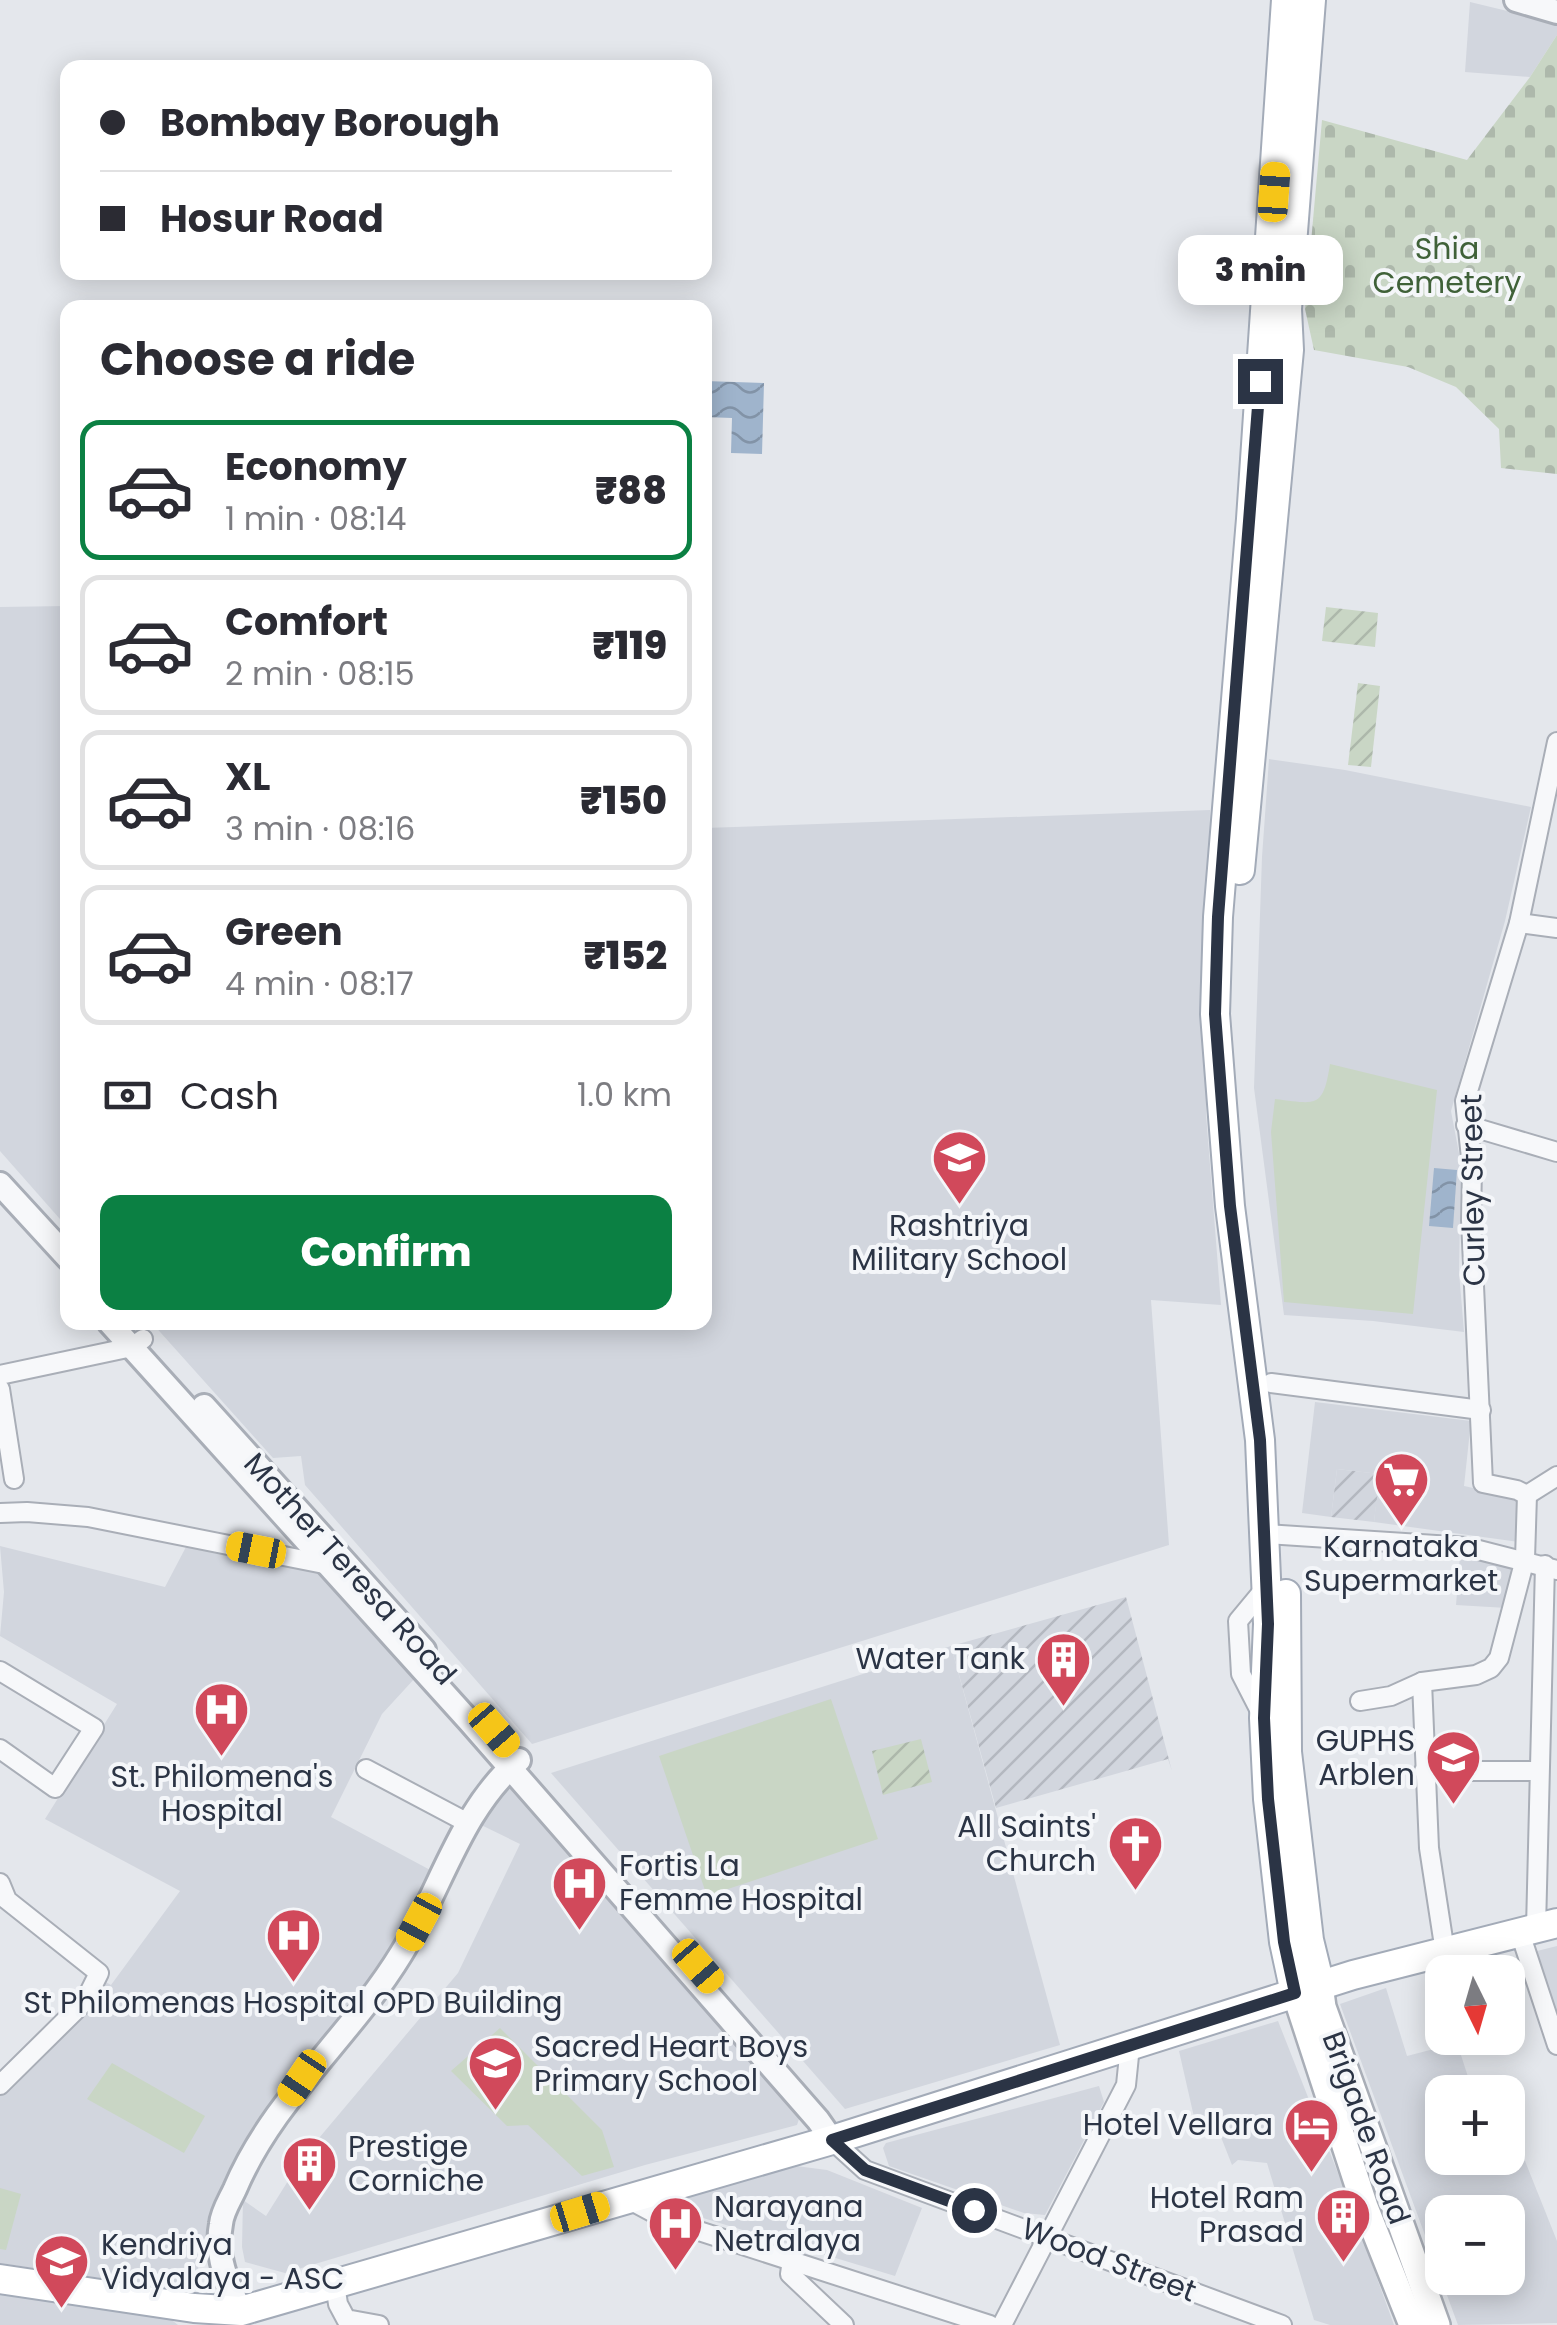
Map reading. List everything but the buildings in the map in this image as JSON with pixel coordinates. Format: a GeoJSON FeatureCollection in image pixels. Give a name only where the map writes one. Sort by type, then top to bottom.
{"type":"FeatureCollection","features":[{"type":"Feature","properties":{"kind":"main road"},"geometry":{"type":"LineString","coordinates":[[1286,0],[1251,520],[1218,917],[1215,1014],[1230,1206],[1260,1440],[1285,1534],[1267,1586],[1264,1718],[1284,1942],[1307,1989]]}},
{"type":"Feature","properties":{"kind":"main road"},"geometry":{"type":"LineString","coordinates":[[1307,1989],[1309,1940],[1287,1752],[1285,1534],[1271,1383],[1236,1112],[1231,1014],[1235,913],[1290,350],[1287,309],[1311,0]]}},
{"type":"Feature","properties":{"kind":"main road"},"geometry":{"type":"LineString","coordinates":[[0,2279],[242,2318],[304,2293],[837,2138],[1353,1975],[1538,1928]]}},
{"type":"Feature","properties":{"kind":"main road"},"geometry":{"type":"LineString","coordinates":[[1309,1940],[1326,1960],[1353,1975]]}},
{"type":"Feature","properties":{"kind":"main road","name":"Brigade Road"},"geometry":{"type":"LineString","coordinates":[[1307,1989],[1366,2207],[1412,2325]]}},
{"type":"Feature","properties":{"kind":"main road","name":"Brigade Road"},"geometry":{"type":"LineString","coordinates":[[1307,1989],[1322,2007],[1437,2325]]}},
{"type":"Feature","properties":{"kind":"main road"},"geometry":{"type":"LineString","coordinates":[[270,2325],[304,2293]]}},
{"type":"Feature","properties":{"kind":"street"},"geometry":{"type":"LineString","coordinates":[[1516,0],[1557,12]]}},
{"type":"Feature","properties":{"kind":"street","name":"Curley Street"},"geometry":{"type":"LineString","coordinates":[[1526,1495],[1483,1483],[1472,1168],[1465,1101],[1518,923],[1557,742]]}},
{"type":"Feature","properties":{"kind":"street"},"geometry":{"type":"LineString","coordinates":[[1518,923],[1557,928]]}},
{"type":"Feature","properties":{"kind":"street"},"geometry":{"type":"LineString","coordinates":[[1466,1125],[1557,1152]]}},
{"type":"Feature","properties":{"kind":"street"},"geometry":{"type":"LineString","coordinates":[[0,1184],[60,1249]]}},
{"type":"Feature","properties":{"kind":"street"},"geometry":{"type":"LineString","coordinates":[[0,1206],[60,1270]]}},
{"type":"Feature","properties":{"kind":"street"},"geometry":{"type":"LineString","coordinates":[[0,1375],[134,1336]]}},
{"type":"Feature","properties":{"kind":"street","name":"Mother Teresa Road"},"geometry":{"type":"LineString","coordinates":[[134,1336],[324,1564],[514,1764]]}},
{"type":"Feature","properties":{"kind":"street","name":"Mother Teresa Road"},"geometry":{"type":"LineString","coordinates":[[134,1336],[337,1551],[514,1764],[837,2138]]}},
{"type":"Feature","properties":{"kind":"street"},"geometry":{"type":"LineString","coordinates":[[1271,1383],[1481,1410]]}},
{"type":"Feature","properties":{"kind":"street"},"geometry":{"type":"LineString","coordinates":[[0,1389],[14,1479]]}},
{"type":"Feature","properties":{"kind":"street"},"geometry":{"type":"LineString","coordinates":[[1360,1701],[1391,1696],[1422,1682],[1476,1675],[1491,1668],[1505,1642],[1525,1559],[1526,1495],[1557,1476]]}},
{"type":"Feature","properties":{"kind":"street"},"geometry":{"type":"LineString","coordinates":[[0,1513],[88,1517],[324,1564]]}},
{"type":"Feature","properties":{"kind":"street"},"geometry":{"type":"LineString","coordinates":[[1285,1534],[1466,1547],[1551,1568],[1544,1596],[1538,1928],[1557,2044]]}},
{"type":"Feature","properties":{"kind":"street"},"geometry":{"type":"LineString","coordinates":[[1515,1592],[1544,1596]]}},
{"type":"Feature","properties":{"kind":"street"},"geometry":{"type":"LineString","coordinates":[[0,1671],[94,1728],[55,1788],[0,1748]]}},
{"type":"Feature","properties":{"kind":"street"},"geometry":{"type":"LineString","coordinates":[[1422,1682],[1428,1848],[1444,1952]]}},
{"type":"Feature","properties":{"kind":"street"},"geometry":{"type":"LineString","coordinates":[[242,2318],[220,2260],[220,2222],[246,2163],[302,2078],[402,1954],[468,1824],[494,1785],[514,1764]]}},
{"type":"Feature","properties":{"kind":"street"},"geometry":{"type":"LineString","coordinates":[[366,1769],[468,1824]]}},
{"type":"Feature","properties":{"kind":"street"},"geometry":{"type":"LineString","coordinates":[[1424,1771],[1539,1771]]}},
{"type":"Feature","properties":{"kind":"street"},"geometry":{"type":"LineString","coordinates":[[0,1882],[7,1900],[99,1974],[85,2001],[0,2085]]}},
{"type":"Feature","properties":{"kind":"street"},"geometry":{"type":"LineString","coordinates":[[1002,2325],[1126,2085],[1130,2046]]}},
{"type":"Feature","properties":{"kind":"street","name":"Wood Street"},"geometry":{"type":"LineString","coordinates":[[837,2138],[865,2170],[1282,2325]]}},
{"type":"Feature","properties":{"kind":"street"},"geometry":{"type":"LineString","coordinates":[[626,2198],[672,2222],[990,2325]]}},
{"type":"Feature","properties":{"kind":"street"},"geometry":{"type":"LineString","coordinates":[[792,2260],[790,2274],[844,2325]]}},
{"type":"Feature","properties":{"kind":"street"},"geometry":{"type":"LineString","coordinates":[[335,2284],[346,2322],[379,2325]]}},
{"type":"Feature","properties":{"kind":"shaded area"},"geometry":{"type":"Polygon","coordinates":[[[1470,2],[1557,23],[1557,35],[1530,77],[1465,72],[1470,2]]]}},
{"type":"Feature","properties":{"kind":"shaded area"},"geometry":{"type":"Polygon","coordinates":[[[60,606],[60,1219],[0,1151],[0,607],[60,606]]]}},
{"type":"Feature","properties":{"kind":"shaded area"},"geometry":{"type":"Polygon","coordinates":[[[1269,759],[1531,807],[1505,921],[1451,1111],[1461,1164],[1459,1272],[1464,1332],[1284,1315],[1254,1088],[1269,759]]]}},
{"type":"Feature","properties":{"kind":"shaded area","name":"Rashtriya Military School"},"geometry":{"type":"Polygon","coordinates":[[[1210,810],[1206,1114],[1221,1305],[1151,1300],[1169,1545],[532,1744],[305,1485],[301,1456],[273,1458],[158,1330],[712,1330],[712,828],[1210,810]]]}},
{"type":"Feature","properties":{"kind":"shaded area"},"geometry":{"type":"Polygon","coordinates":[[[1315,1402],[1471,1421],[1464,1486],[1524,1499],[1519,1542],[1374,1522],[1379,1474],[1337,1469],[1331,1517],[1302,1513],[1315,1402]]]}},
{"type":"Feature","properties":{"kind":"shaded area"},"geometry":{"type":"Polygon","coordinates":[[[1337,1469],[1380,1474],[1374,1522],[1331,1517],[1337,1469]]]}},
{"type":"Feature","properties":{"kind":"shaded area"},"geometry":{"type":"Polygon","coordinates":[[[187,1545],[325,1574],[416,1677],[382,1714],[331,1817],[434,1872],[366,1992],[290,2079],[217,2203],[195,2278],[179,2290],[0,2263],[0,2094],[63,2032],[102,1980],[111,1985],[180,1891],[45,1819],[117,1704],[0,1636],[4,1592],[0,1546],[165,1587],[187,1545]]]}},
{"type":"Feature","properties":{"kind":"shaded area"},"geometry":{"type":"Polygon","coordinates":[[[1460,1556],[1517,1561],[1507,1608],[1456,1605],[1460,1556]]]}},
{"type":"Feature","properties":{"kind":"shaded area","name":"Water Tank"},"geometry":{"type":"Polygon","coordinates":[[[1126,1597],[1172,1771],[1168,1759],[996,1808],[951,1646],[1126,1597]]]}},
{"type":"Feature","properties":{"kind":"shaded area"},"geometry":{"type":"Polygon","coordinates":[[[951,1646],[1060,2045],[845,2109],[551,1773],[951,1646]]]}},
{"type":"Feature","properties":{"kind":"shaded area"},"geometry":{"type":"Polygon","coordinates":[[[507,1777],[670,1970],[801,2113],[797,2125],[645,2165],[285,2273],[245,2262],[243,2200],[266,2216],[303,2157],[458,1973],[520,1844],[477,1823],[507,1777]]]}},
{"type":"Feature","properties":{"kind":"shaded area"},"geometry":{"type":"Polygon","coordinates":[[[1557,1946],[1557,2023],[1537,1951],[1557,1946]]]}},
{"type":"Feature","properties":{"kind":"shaded area"},"geometry":{"type":"Polygon","coordinates":[[[1386,1988],[1407,2056],[1425,2051],[1425,2055],[1461,2055],[1467,2075],[1425,2075],[1425,2175],[1525,2175],[1525,2161],[1557,2241],[1557,2323],[1458,2325],[1447,2295],[1525,2295],[1525,2195],[1425,2195],[1425,2235],[1340,2004],[1386,1988]]]}},
{"type":"Feature","properties":{"kind":"shaded area"},"geometry":{"type":"Polygon","coordinates":[[[1278,2021],[1394,2325],[1330,2325],[1314,2320],[1267,2163],[1238,2160],[1232,2165],[1217,2127],[1194,2117],[1179,2051],[1278,2021]]]}},
{"type":"Feature","properties":{"kind":"shaded area"},"geometry":{"type":"Polygon","coordinates":[[[1099,2086],[1104,2102],[1045,2215],[1024,2213],[889,2166],[883,2148],[886,2143],[1099,2086]]]}},
{"type":"Feature","properties":{"kind":"shaded area"},"geometry":{"type":"Polygon","coordinates":[[[796,2166],[827,2170],[922,2208],[895,2276],[680,2211],[678,2199],[796,2166]]]}},
{"type":"Feature","properties":{"kind":"shaded area","name":"Kendriya Vidyalaya - ASC"},"geometry":{"type":"Polygon","coordinates":[[[0,2293],[169,2318],[178,2325],[0,2325],[0,2293]]]}},
{"type":"Feature","properties":{"kind":"green space","name":"Shia Cemetery"},"geometry":{"type":"Polygon","coordinates":[[[1557,35],[1557,474],[1501,468],[1499,429],[1456,387],[1408,367],[1314,350],[1305,309],[1322,120],[1467,160],[1557,35]]]}},
{"type":"Feature","properties":{"kind":"green space"},"geometry":{"type":"Polygon","coordinates":[[[1326,607],[1378,613],[1375,647],[1322,641],[1326,607]]]}},
{"type":"Feature","properties":{"kind":"green space"},"geometry":{"type":"Polygon","coordinates":[[[1358,683],[1380,686],[1371,767],[1348,765],[1358,683]]]}},
{"type":"Feature","properties":{"kind":"green space"},"geometry":{"type":"Polygon","coordinates":[[[1330,1064],[1437,1090],[1413,1314],[1284,1302],[1271,1132],[1275,1099],[1316,1100],[1324,1089],[1330,1064]]]}},
{"type":"Feature","properties":{"kind":"green space"},"geometry":{"type":"Polygon","coordinates":[[[831,1699],[878,1839],[707,1896],[659,1756],[831,1699]]]}},
{"type":"Feature","properties":{"kind":"green space"},"geometry":{"type":"Polygon","coordinates":[[[921,1739],[932,1782],[883,1795],[872,1751],[921,1739]]]}},
{"type":"Feature","properties":{"kind":"green space"},"geometry":{"type":"Polygon","coordinates":[[[500,2028],[602,2130],[614,2167],[582,2176],[528,2125],[507,2126],[451,2071],[500,2028]]]}},
{"type":"Feature","properties":{"kind":"green space"},"geometry":{"type":"Polygon","coordinates":[[[112,2063],[205,2116],[184,2153],[87,2099],[112,2063]]]}},
{"type":"Feature","properties":{"kind":"green space"},"geometry":{"type":"Polygon","coordinates":[[[0,2188],[21,2194],[6,2250],[0,2249],[0,2188]]]}},
{"type":"Feature","properties":{"kind":"water"},"geometry":{"type":"Polygon","coordinates":[[[712,381],[764,383],[762,454],[731,453],[732,418],[712,417],[712,381]]]}},
{"type":"Feature","properties":{"kind":"water"},"geometry":{"type":"Polygon","coordinates":[[[1434,1168],[1457,1170],[1453,1228],[1429,1226],[1434,1168]]]}},
{"type":"Feature","properties":{"kind":"place","name":"Rashtriya Military School"},"geometry":{"type":"Point","coordinates":[959,1207]}},
{"type":"Feature","properties":{"kind":"place","name":"Karnataka Supermarket"},"geometry":{"type":"Point","coordinates":[1401,1528]}},
{"type":"Feature","properties":{"kind":"place","name":"Water Tank"},"geometry":{"type":"Point","coordinates":[1064,1708]}},
{"type":"Feature","properties":{"kind":"place","name":"St. Philomena's Hospital"},"geometry":{"type":"Point","coordinates":[222,1758]}},
{"type":"Feature","properties":{"kind":"place","name":"GUPHS Arblen"},"geometry":{"type":"Point","coordinates":[1454,1807]}},
{"type":"Feature","properties":{"kind":"place","name":"All Saints' Church"},"geometry":{"type":"Point","coordinates":[1135,1893]}},
{"type":"Feature","properties":{"kind":"place","name":"Fortis La Femme Hospital"},"geometry":{"type":"Point","coordinates":[580,1932]}},
{"type":"Feature","properties":{"kind":"place","name":"St Philomenas Hospital OPD Building"},"geometry":{"type":"Point","coordinates":[293,1984]}},
{"type":"Feature","properties":{"kind":"place","name":"Sacred Heart Boys Primary School"},"geometry":{"type":"Point","coordinates":[495,2113]}},
{"type":"Feature","properties":{"kind":"place","name":"Hotel Vellara"},"geometry":{"type":"Point","coordinates":[1312,2174]}},
{"type":"Feature","properties":{"kind":"place","name":"Prestige Corniche"},"geometry":{"type":"Point","coordinates":[309,2213]}},
{"type":"Feature","properties":{"kind":"place","name":"Hotel Ram Prasad"},"geometry":{"type":"Point","coordinates":[1343,2264]}},
{"type":"Feature","properties":{"kind":"place","name":"Narayana Netralaya"},"geometry":{"type":"Point","coordinates":[675,2273]}},
{"type":"Feature","properties":{"kind":"place","name":"Kendriya Vidyalaya - ASC"},"geometry":{"type":"Point","coordinates":[62,2311]}},
{"type":"Feature","properties":{"kind":"route"},"geometry":{"type":"LineString","coordinates":[[974,2210],[865,2170],[832,2140],[1295,1993],[1284,1942],[1268,1799],[1264,1718],[1268,1624],[1260,1440],[1230,1206],[1215,1014],[1218,917],[1260,381]]}}]}
